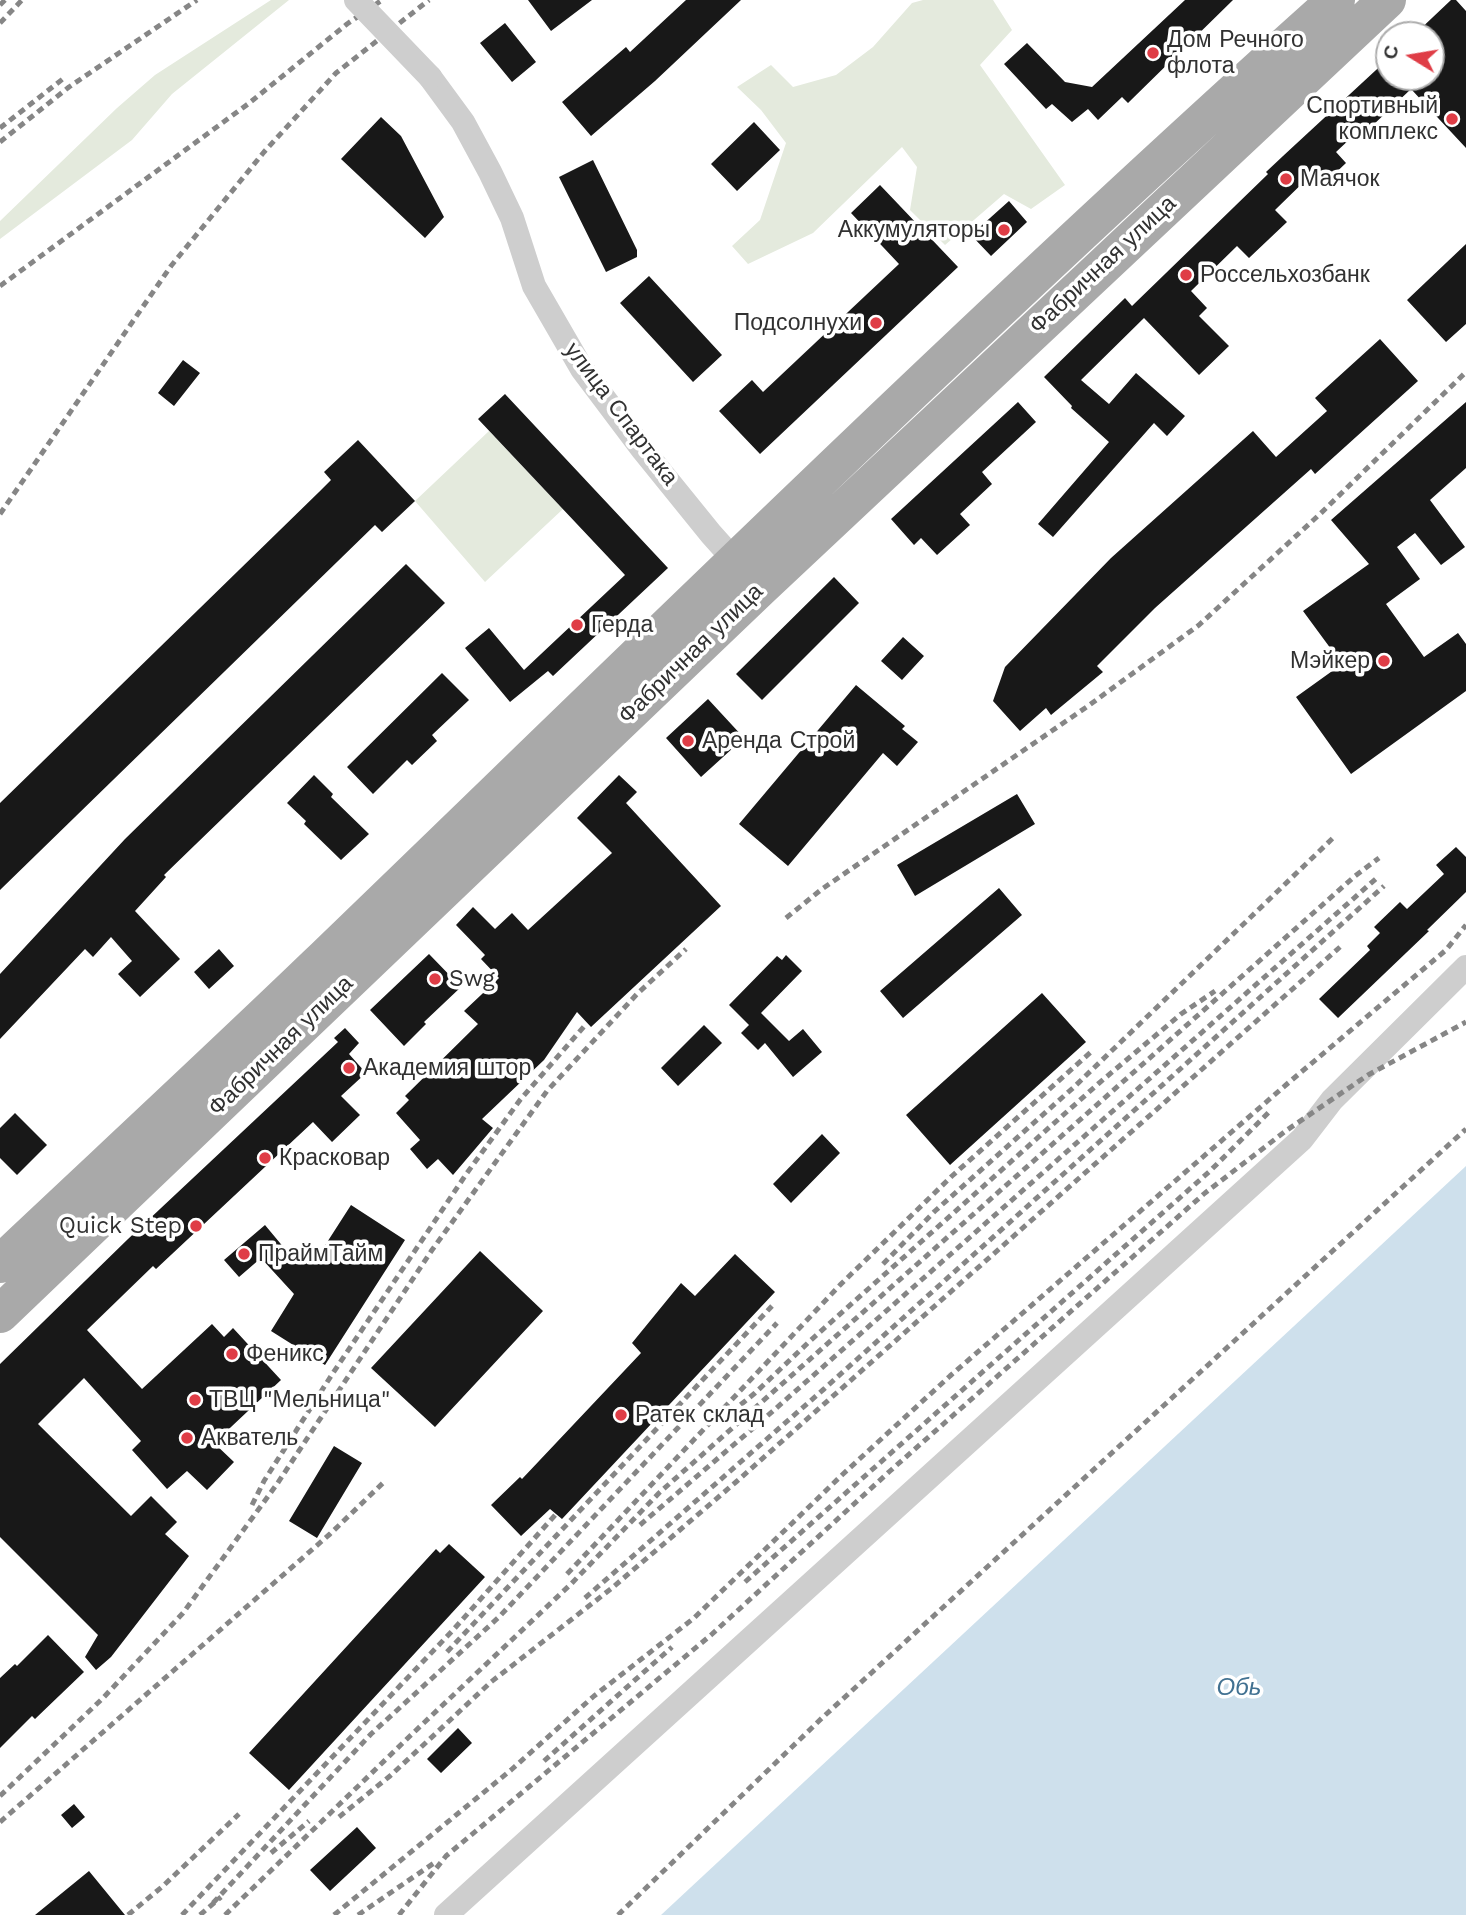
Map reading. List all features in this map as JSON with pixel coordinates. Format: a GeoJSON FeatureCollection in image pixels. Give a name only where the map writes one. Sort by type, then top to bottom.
{"type":"FeatureCollection","features":[{"type":"Feature","properties":{"kind":"main road","name":"Фабричная улица"},"geometry":{"type":"LineString","coordinates":[[0,1314],[748,575],[1016,293],[1229,95],[1336,0]]}},
{"type":"Feature","properties":{"kind":"main road","name":"Фабричная улица"},"geometry":{"type":"LineString","coordinates":[[0,1264],[322,961],[1387,0]]}},
{"type":"Feature","properties":{"kind":"street","name":"улица Спартака"},"geometry":{"type":"LineString","coordinates":[[356,0],[430,77],[463,122],[491,172],[512,218],[534,286],[582,369],[642,449],[748,575]]}},
{"type":"Feature","properties":{"kind":"street"},"geometry":{"type":"LineString","coordinates":[[446,1915],[1302,1139],[1332,1100],[1466,967]]}},
{"type":"Feature","properties":{"kind":"shaded area"},"geometry":{"type":"Polygon","coordinates":[[[271,0],[289,0],[172,94],[132,140],[0,239],[0,221],[117,108],[155,75],[271,0]]]}},
{"type":"Feature","properties":{"kind":"shaded area"},"geometry":{"type":"Polygon","coordinates":[[[923,0],[993,0],[1012,30],[980,65],[1065,185],[1031,209],[1004,194],[945,245],[910,210],[917,167],[902,147],[813,233],[748,264],[732,246],[760,220],[786,143],[761,110],[737,87],[771,65],[793,87],[836,75],[873,47],[912,3],[923,0]]]}},
{"type":"Feature","properties":{"kind":"shaded area"},"geometry":{"type":"Polygon","coordinates":[[[489,431],[563,509],[485,582],[415,501],[489,431]]]}},
{"type":"Feature","properties":{"kind":"water","name":"Обь"},"geometry":{"type":"Polygon","coordinates":[[[1466,1166],[1466,1915],[661,1915],[1466,1166]]]}},
{"type":"Feature","properties":{"kind":"building"},"geometry":{"type":"Polygon","coordinates":[[[528,0],[592,0],[551,31],[528,0]]]}},
{"type":"Feature","properties":{"kind":"building"},"geometry":{"type":"Polygon","coordinates":[[[686,0],[741,0],[655,81],[591,136],[562,102],[626,47],[630,52],[686,0]]]}},
{"type":"Feature","properties":{"kind":"building","name":"Дом Речного флота"},"geometry":{"type":"Polygon","coordinates":[[[1185,0],[1233,0],[1128,103],[1122,97],[1098,120],[1088,109],[1072,122],[1052,104],[1046,109],[1004,64],[1027,43],[1065,82],[1092,87],[1185,0]]]}},
{"type":"Feature","properties":{"kind":"building"},"geometry":{"type":"Polygon","coordinates":[[[1451,0],[1456,0],[1466,11],[1466,148],[1413,91],[1445,91],[1445,21],[1429,21],[1451,0]]]}},
{"type":"Feature","properties":{"kind":"building"},"geometry":{"type":"Polygon","coordinates":[[[505,23],[536,62],[512,82],[480,43],[505,23]]]}},
{"type":"Feature","properties":{"kind":"building"},"geometry":{"type":"Polygon","coordinates":[[[1375,71],[1375,91],[1409,91],[1371,127],[1367,123],[1336,152],[1346,163],[1326,182],[1316,170],[1275,210],[1287,222],[1249,258],[1237,246],[1191,291],[1207,308],[1199,316],[1229,346],[1199,375],[1144,318],[1081,380],[1109,404],[1136,373],[1185,416],[1167,436],[1154,423],[1053,537],[1038,524],[1109,442],[1071,408],[1044,377],[1125,298],[1132,306],[1268,174],[1266,172],[1375,71]]]}},
{"type":"Feature","properties":{"kind":"building"},"geometry":{"type":"Polygon","coordinates":[[[381,117],[401,136],[444,217],[425,238],[341,159],[381,117]]]}},
{"type":"Feature","properties":{"kind":"building"},"geometry":{"type":"Polygon","coordinates":[[[754,122],[780,150],[737,191],[711,164],[754,122]]]}},
{"type":"Feature","properties":{"kind":"building"},"geometry":{"type":"Polygon","coordinates":[[[593,160],[637,250],[637,257],[606,272],[559,177],[593,160]]]}},
{"type":"Feature","properties":{"kind":"building"},"geometry":{"type":"Polygon","coordinates":[[[880,185],[958,267],[760,454],[719,411],[752,380],[763,392],[899,264],[851,213],[880,185]]]}},
{"type":"Feature","properties":{"kind":"building"},"geometry":{"type":"Polygon","coordinates":[[[1009,201],[1027,222],[991,256],[971,235],[1009,201]]]}},
{"type":"Feature","properties":{"kind":"building"},"geometry":{"type":"Polygon","coordinates":[[[1466,244],[1466,324],[1446,342],[1407,300],[1466,244]]]}},
{"type":"Feature","properties":{"kind":"building"},"geometry":{"type":"Polygon","coordinates":[[[649,276],[722,355],[693,382],[620,303],[649,276]]]}},
{"type":"Feature","properties":{"kind":"building"},"geometry":{"type":"Polygon","coordinates":[[[1380,339],[1418,381],[1315,474],[1311,469],[1155,608],[1097,666],[1103,672],[1051,715],[1046,708],[1020,731],[993,701],[1005,667],[1111,558],[1253,431],[1276,457],[1327,411],[1315,398],[1380,339]]]}},
{"type":"Feature","properties":{"kind":"building"},"geometry":{"type":"Polygon","coordinates":[[[183,360],[200,373],[174,406],[158,393],[183,360]]]}},
{"type":"Feature","properties":{"kind":"building"},"geometry":{"type":"Polygon","coordinates":[[[505,394],[668,568],[553,676],[548,671],[510,702],[465,648],[489,628],[524,670],[625,575],[478,419],[505,394]]]}},
{"type":"Feature","properties":{"kind":"building"},"geometry":{"type":"Polygon","coordinates":[[[1018,402],[1036,422],[982,472],[992,484],[960,514],[970,525],[937,555],[921,538],[914,545],[891,519],[1018,402]]]}},
{"type":"Feature","properties":{"kind":"building"},"geometry":{"type":"Polygon","coordinates":[[[1466,402],[1466,468],[1430,500],[1465,547],[1441,565],[1415,533],[1397,547],[1420,579],[1386,604],[1424,657],[1458,633],[1466,644],[1466,691],[1351,774],[1296,697],[1342,664],[1303,611],[1369,564],[1331,520],[1466,402]]]}},
{"type":"Feature","properties":{"kind":"building"},"geometry":{"type":"Polygon","coordinates":[[[358,440],[415,501],[382,532],[375,525],[0,890],[0,803],[331,480],[324,472],[358,440]]]}},
{"type":"Feature","properties":{"kind":"building"},"geometry":{"type":"Polygon","coordinates":[[[406,564],[445,603],[164,875],[166,877],[135,911],[180,959],[140,997],[118,974],[132,961],[111,937],[93,957],[85,949],[0,1039],[0,974],[125,839],[406,564]]]}},
{"type":"Feature","properties":{"kind":"building"},"geometry":{"type":"Polygon","coordinates":[[[834,577],[859,603],[762,700],[736,674],[834,577]]]}},
{"type":"Feature","properties":{"kind":"building"},"geometry":{"type":"Polygon","coordinates":[[[903,637],[924,656],[902,680],[881,661],[903,637]]]}},
{"type":"Feature","properties":{"kind":"building"},"geometry":{"type":"Polygon","coordinates":[[[442,673],[469,700],[432,735],[437,741],[412,765],[407,760],[373,794],[347,767],[442,673]]]}},
{"type":"Feature","properties":{"kind":"building"},"geometry":{"type":"Polygon","coordinates":[[[856,685],[905,726],[902,729],[918,742],[897,766],[883,753],[788,866],[739,824],[856,685]]]}},
{"type":"Feature","properties":{"kind":"building"},"geometry":{"type":"Polygon","coordinates":[[[708,699],[744,738],[701,777],[666,738],[708,699]]]}},
{"type":"Feature","properties":{"kind":"building"},"geometry":{"type":"Polygon","coordinates":[[[314,775],[333,794],[331,797],[369,834],[341,860],[304,824],[306,821],[287,803],[314,775]]]}},
{"type":"Feature","properties":{"kind":"building"},"geometry":{"type":"Polygon","coordinates":[[[619,775],[637,792],[626,803],[721,906],[591,1027],[577,1012],[544,1060],[482,1119],[493,1128],[453,1175],[438,1159],[427,1169],[410,1149],[420,1140],[396,1113],[409,1100],[405,1096],[478,1024],[464,1011],[499,978],[481,959],[485,955],[456,925],[473,907],[495,929],[512,913],[528,930],[612,853],[577,818],[619,775]]]}},
{"type":"Feature","properties":{"kind":"building"},"geometry":{"type":"Polygon","coordinates":[[[1017,794],[1035,824],[915,896],[897,865],[1017,794]]]}},
{"type":"Feature","properties":{"kind":"building"},"geometry":{"type":"Polygon","coordinates":[[[1456,847],[1466,857],[1466,892],[1338,1018],[1319,999],[1370,950],[1367,946],[1380,933],[1374,927],[1400,902],[1407,909],[1444,874],[1436,865],[1456,847]]]}},
{"type":"Feature","properties":{"kind":"building"},"geometry":{"type":"Polygon","coordinates":[[[999,888],[1022,915],[903,1018],[880,991],[999,888]]]}},
{"type":"Feature","properties":{"kind":"building"},"geometry":{"type":"Polygon","coordinates":[[[219,949],[234,966],[209,989],[194,972],[219,949]]]}},
{"type":"Feature","properties":{"kind":"building"},"geometry":{"type":"Polygon","coordinates":[[[429,954],[461,987],[424,1022],[426,1024],[404,1046],[370,1010],[429,954]]]}},
{"type":"Feature","properties":{"kind":"building"},"geometry":{"type":"Polygon","coordinates":[[[786,955],[802,971],[761,1013],[789,1041],[803,1029],[822,1052],[793,1077],[765,1043],[758,1050],[741,1033],[749,1025],[729,1005],[777,956],[782,960],[786,955]]]}},
{"type":"Feature","properties":{"kind":"building"},"geometry":{"type":"Polygon","coordinates":[[[1042,993],[1086,1042],[950,1165],[906,1115],[1042,993]]]}},
{"type":"Feature","properties":{"kind":"building"},"geometry":{"type":"Polygon","coordinates":[[[704,1025],[722,1043],[678,1086],[661,1068],[704,1025]]]}},
{"type":"Feature","properties":{"kind":"building"},"geometry":{"type":"Polygon","coordinates":[[[345,1028],[359,1043],[349,1054],[366,1073],[341,1096],[360,1115],[332,1142],[313,1122],[156,1269],[153,1266],[87,1330],[142,1389],[212,1324],[224,1337],[233,1328],[281,1380],[214,1443],[234,1462],[207,1490],[187,1471],[167,1489],[132,1450],[141,1441],[84,1378],[38,1424],[131,1516],[151,1496],[177,1522],[165,1534],[189,1556],[111,1657],[96,1670],[85,1657],[98,1635],[0,1537],[0,1364],[128,1239],[338,1042],[334,1038],[345,1028]]]}},
{"type":"Feature","properties":{"kind":"building"},"geometry":{"type":"Polygon","coordinates":[[[15,1113],[47,1145],[17,1175],[0,1158],[0,1128],[15,1113]]]}},
{"type":"Feature","properties":{"kind":"building"},"geometry":{"type":"Polygon","coordinates":[[[822,1134],[840,1153],[791,1203],[773,1184],[822,1134]]]}},
{"type":"Feature","properties":{"kind":"building"},"geometry":{"type":"Polygon","coordinates":[[[351,1205],[405,1240],[325,1365],[271,1331],[294,1294],[261,1258],[239,1277],[224,1260],[265,1225],[295,1261],[306,1250],[315,1261],[351,1205]]]}},
{"type":"Feature","properties":{"kind":"building"},"geometry":{"type":"Polygon","coordinates":[[[480,1251],[543,1311],[435,1427],[371,1368],[480,1251]]]}},
{"type":"Feature","properties":{"kind":"building","name":"Ратек склад"},"geometry":{"type":"Polygon","coordinates":[[[735,1254],[775,1292],[562,1519],[550,1509],[521,1536],[491,1505],[520,1477],[522,1479],[641,1353],[632,1343],[681,1283],[695,1296],[735,1254]]]}},
{"type":"Feature","properties":{"kind":"building"},"geometry":{"type":"Polygon","coordinates":[[[334,1446],[362,1463],[317,1538],[289,1521],[334,1446]]]}},
{"type":"Feature","properties":{"kind":"building"},"geometry":{"type":"Polygon","coordinates":[[[449,1544],[485,1577],[289,1790],[249,1753],[436,1549],[440,1553],[449,1544]]]}},
{"type":"Feature","properties":{"kind":"building"},"geometry":{"type":"Polygon","coordinates":[[[48,1635],[84,1672],[35,1719],[32,1716],[0,1748],[0,1678],[15,1664],[17,1666],[48,1635]]]}},
{"type":"Feature","properties":{"kind":"building"},"geometry":{"type":"Polygon","coordinates":[[[458,1728],[472,1743],[441,1773],[427,1759],[458,1728]]]}},
{"type":"Feature","properties":{"kind":"building"},"geometry":{"type":"Polygon","coordinates":[[[74,1804],[85,1817],[72,1828],[61,1815],[74,1804]]]}},
{"type":"Feature","properties":{"kind":"building"},"geometry":{"type":"Polygon","coordinates":[[[357,1827],[376,1848],[330,1891],[310,1870],[357,1827]]]}},
{"type":"Feature","properties":{"kind":"building"},"geometry":{"type":"Polygon","coordinates":[[[89,1871],[125,1915],[35,1915],[89,1871]]]}},
{"type":"Feature","properties":{"kind":"railway"},"geometry":{"type":"LineString","coordinates":[[0,5],[5,0]]}},
{"type":"Feature","properties":{"kind":"railway"},"geometry":{"type":"LineString","coordinates":[[0,23],[22,0]]}},
{"type":"Feature","properties":{"kind":"railway"},"geometry":{"type":"LineString","coordinates":[[0,142],[69,87],[197,0]]}},
{"type":"Feature","properties":{"kind":"railway"},"geometry":{"type":"LineString","coordinates":[[0,286],[248,104],[347,24],[382,0]]}},
{"type":"Feature","properties":{"kind":"railway"},"geometry":{"type":"LineString","coordinates":[[0,514],[171,266],[264,152],[336,73],[429,0]]}},
{"type":"Feature","properties":{"kind":"railway"},"geometry":{"type":"LineString","coordinates":[[0,128],[64,78]]}},
{"type":"Feature","properties":{"kind":"railway"},"geometry":{"type":"LineString","coordinates":[[786,918],[822,889],[1088,706],[1199,625],[1320,514],[1466,372]]}},
{"type":"Feature","properties":{"kind":"railway"},"geometry":{"type":"LineString","coordinates":[[883,1264],[935,1211],[1074,1087],[1333,838]]}},
{"type":"Feature","properties":{"kind":"railway"},"geometry":{"type":"LineString","coordinates":[[225,1915],[571,1584],[659,1493],[1355,876],[1379,858]]}},
{"type":"Feature","properties":{"kind":"railway"},"geometry":{"type":"LineString","coordinates":[[640,1525],[1379,876]]}},
{"type":"Feature","properties":{"kind":"railway"},"geometry":{"type":"LineString","coordinates":[[585,1598],[824,1389],[1384,886]]}},
{"type":"Feature","properties":{"kind":"railway"},"geometry":{"type":"LineString","coordinates":[[334,1915],[511,1770],[594,1696],[694,1618],[842,1475],[950,1376],[1446,950],[1466,925]]}},
{"type":"Feature","properties":{"kind":"railway"},"geometry":{"type":"LineString","coordinates":[[339,1817],[390,1776],[491,1682],[612,1588],[736,1482],[1340,947]]}},
{"type":"Feature","properties":{"kind":"railway"},"geometry":{"type":"LineString","coordinates":[[0,1796],[103,1698],[183,1613],[277,1484],[432,1250],[547,1091],[637,994],[686,949]]}},
{"type":"Feature","properties":{"kind":"railway"},"geometry":{"type":"LineString","coordinates":[[722,1420],[1098,1084],[1181,1014],[1215,991]]}},
{"type":"Feature","properties":{"kind":"railway"},"geometry":{"type":"LineString","coordinates":[[399,1915],[446,1856],[711,1635],[890,1471],[1205,1193],[1287,1130],[1368,1075],[1466,1022]]}},
{"type":"Feature","properties":{"kind":"railway"},"geometry":{"type":"LineString","coordinates":[[252,1505],[264,1481],[331,1376],[467,1173],[520,1100],[587,1023]]}},
{"type":"Feature","properties":{"kind":"railway"},"geometry":{"type":"LineString","coordinates":[[567,1574],[841,1284],[952,1176],[1091,1052]]}},
{"type":"Feature","properties":{"kind":"railway"},"geometry":{"type":"LineString","coordinates":[[745,1582],[1210,1171],[1269,1112]]}},
{"type":"Feature","properties":{"kind":"railway"},"geometry":{"type":"LineString","coordinates":[[618,1915],[822,1718],[1466,1129]]}},
{"type":"Feature","properties":{"kind":"railway"},"geometry":{"type":"LineString","coordinates":[[447,1652],[772,1306]]}},
{"type":"Feature","properties":{"kind":"railway"},"geometry":{"type":"LineString","coordinates":[[213,1903],[371,1734],[499,1617],[777,1323]]}},
{"type":"Feature","properties":{"kind":"railway"},"geometry":{"type":"LineString","coordinates":[[0,1822],[330,1534],[385,1481]]}},
{"type":"Feature","properties":{"kind":"railway"},"geometry":{"type":"LineString","coordinates":[[182,1915],[454,1629],[556,1514]]}},
{"type":"Feature","properties":{"kind":"railway"},"geometry":{"type":"LineString","coordinates":[[544,1761],[672,1647]]}},
{"type":"Feature","properties":{"kind":"railway"},"geometry":{"type":"LineString","coordinates":[[128,1915],[163,1886],[239,1814]]}},
{"type":"Feature","properties":{"kind":"railway"},"geometry":{"type":"LineString","coordinates":[[271,1853],[309,1821]]}},
{"type":"Feature","properties":{"kind":"railway"},"geometry":{"type":"LineString","coordinates":[[358,1915],[434,1863]]}},
{"type":"Feature","properties":{"kind":"railway"},"geometry":{"type":"LineString","coordinates":[[200,1915],[221,1897]]}},
{"type":"Feature","properties":{"kind":"place","name":"Дом Речного флота"},"geometry":{"type":"Point","coordinates":[1153,53]}},
{"type":"Feature","properties":{"kind":"place","name":"Спортивный комплекс"},"geometry":{"type":"Point","coordinates":[1452,119]}},
{"type":"Feature","properties":{"kind":"place","name":"Маячок"},"geometry":{"type":"Point","coordinates":[1286,179]}},
{"type":"Feature","properties":{"kind":"place","name":"Аккумуляторы"},"geometry":{"type":"Point","coordinates":[1004,230]}},
{"type":"Feature","properties":{"kind":"place","name":"Россельхозбанк"},"geometry":{"type":"Point","coordinates":[1186,275]}},
{"type":"Feature","properties":{"kind":"place","name":"Подсолнухи"},"geometry":{"type":"Point","coordinates":[876,323]}},
{"type":"Feature","properties":{"kind":"place","name":"Герда"},"geometry":{"type":"Point","coordinates":[577,625]}},
{"type":"Feature","properties":{"kind":"place","name":"Мэйкер"},"geometry":{"type":"Point","coordinates":[1384,661]}},
{"type":"Feature","properties":{"kind":"place","name":"Аренда Строй"},"geometry":{"type":"Point","coordinates":[688,741]}},
{"type":"Feature","properties":{"kind":"place","name":"Swg"},"geometry":{"type":"Point","coordinates":[435,979]}},
{"type":"Feature","properties":{"kind":"place","name":"Академия штор"},"geometry":{"type":"Point","coordinates":[349,1068]}},
{"type":"Feature","properties":{"kind":"place","name":"Красковар"},"geometry":{"type":"Point","coordinates":[265,1158]}},
{"type":"Feature","properties":{"kind":"place","name":"Quick Step"},"geometry":{"type":"Point","coordinates":[196,1226]}},
{"type":"Feature","properties":{"kind":"place","name":"ПраймТайм"},"geometry":{"type":"Point","coordinates":[244,1254]}},
{"type":"Feature","properties":{"kind":"place","name":"Феникс"},"geometry":{"type":"Point","coordinates":[232,1354]}},
{"type":"Feature","properties":{"kind":"place","name":"ТВЦ \"Мельница\""},"geometry":{"type":"Point","coordinates":[195,1400]}},
{"type":"Feature","properties":{"kind":"place","name":"Ратек склад"},"geometry":{"type":"Point","coordinates":[621,1415]}},
{"type":"Feature","properties":{"kind":"place","name":"Акватель"},"geometry":{"type":"Point","coordinates":[187,1438]}}]}
